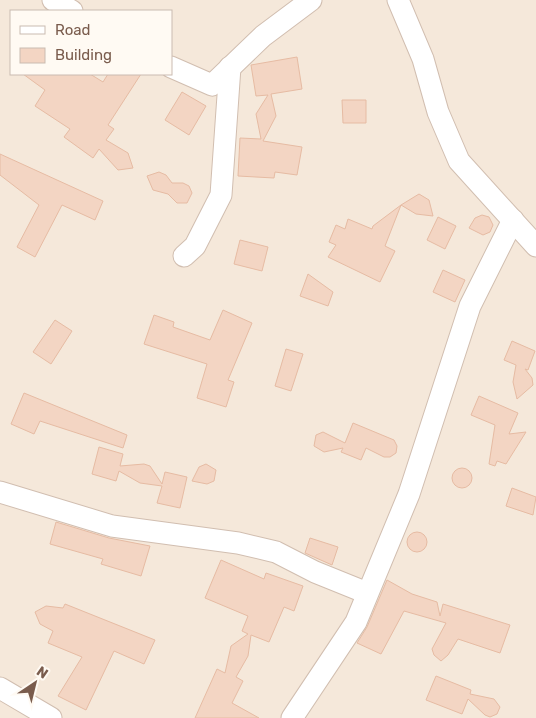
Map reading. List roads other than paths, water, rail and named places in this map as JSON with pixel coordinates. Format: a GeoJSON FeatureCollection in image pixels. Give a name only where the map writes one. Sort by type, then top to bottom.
{"type":"FeatureCollection","features":[{"type":"Feature","properties":{"kind":"street"},"geometry":{"type":"LineString","coordinates":[[54,0],[70,10]]}},
{"type":"Feature","properties":{"kind":"street"},"geometry":{"type":"LineString","coordinates":[[172,67],[212,85],[263,36],[310,0]]}},
{"type":"Feature","properties":{"kind":"street"},"geometry":{"type":"LineString","coordinates":[[398,0],[423,59],[438,112],[459,161],[536,246]]}},
{"type":"Feature","properties":{"kind":"street"},"geometry":{"type":"LineString","coordinates":[[184,256],[195,246],[221,195],[230,67]]}},
{"type":"Feature","properties":{"kind":"street"},"geometry":{"type":"LineString","coordinates":[[292,718],[356,622],[409,494],[470,306],[512,220]]}},
{"type":"Feature","properties":{"kind":"street"},"geometry":{"type":"LineString","coordinates":[[0,492],[112,526],[238,543],[276,552],[315,572],[368,593]]}},
{"type":"Feature","properties":{"kind":"street"},"geometry":{"type":"LineString","coordinates":[[0,688],[51,718]]}}]}
